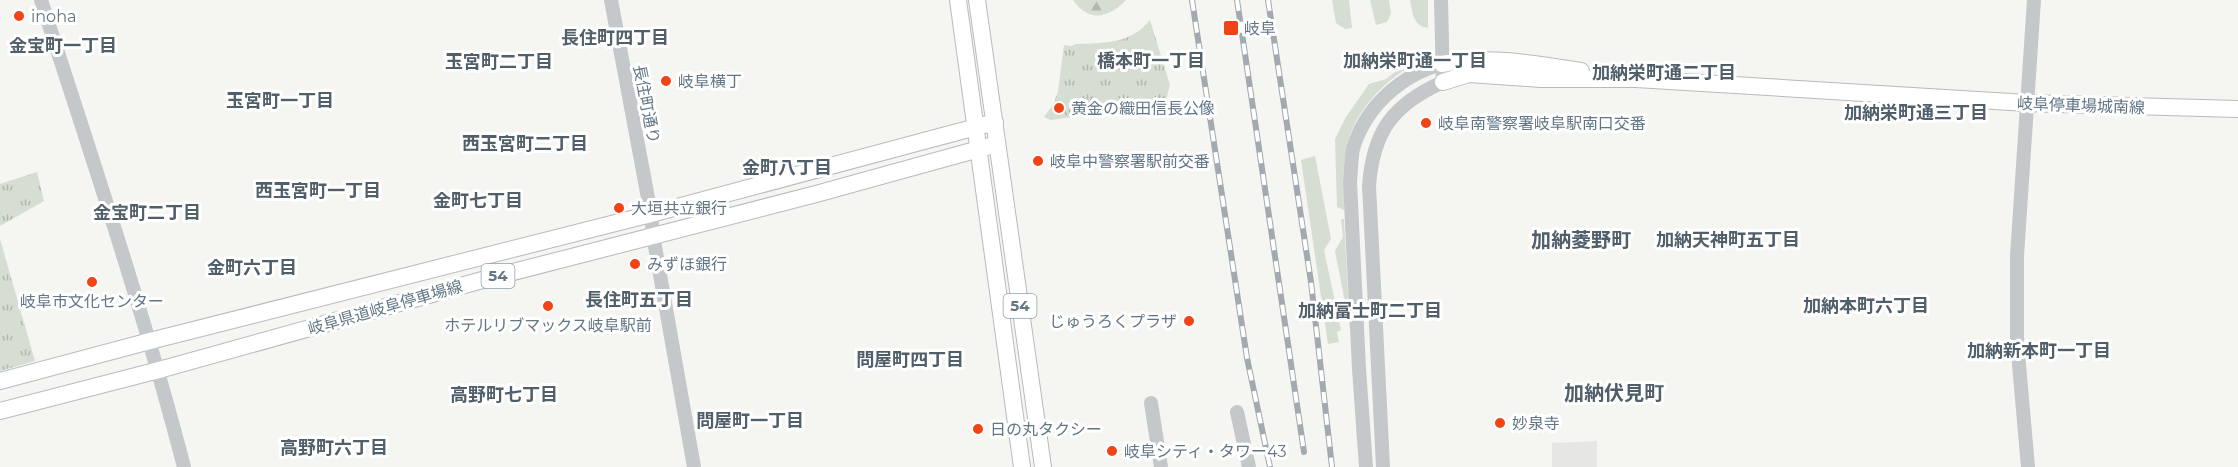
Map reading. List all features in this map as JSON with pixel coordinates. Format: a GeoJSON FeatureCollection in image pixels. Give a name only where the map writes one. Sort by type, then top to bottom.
{"type":"FeatureCollection","features":[{"type":"Feature","properties":{"kind":"main road","name":"54"},"geometry":{"type":"LineString","coordinates":[[958,0],[1022,467]]}},
{"type":"Feature","properties":{"kind":"main road","name":"54"},"geometry":{"type":"LineString","coordinates":[[977,0],[1043,467]]}},
{"type":"Feature","properties":{"kind":"main road","name":"岐阜停車場城南線"},"geometry":{"type":"LineString","coordinates":[[1442,64],[1469,60],[1539,64],[1636,79]]}},
{"type":"Feature","properties":{"kind":"main road","name":"岐阜停車場城南線"},"geometry":{"type":"LineString","coordinates":[[1443,82],[1469,74],[1540,79],[1636,79],[2027,103],[2238,109]]}},
{"type":"Feature","properties":{"kind":"main road","name":"岐阜県道岐阜停車場線"},"geometry":{"type":"LineString","coordinates":[[0,381],[651,214],[994,122]]}},
{"type":"Feature","properties":{"kind":"main road","name":"岐阜県道岐阜停車場線"},"geometry":{"type":"LineString","coordinates":[[0,411],[997,144]]}},
{"type":"Feature","properties":{"kind":"street"},"geometry":{"type":"LineString","coordinates":[[40,0],[117,232],[159,370],[184,467]]}},
{"type":"Feature","properties":{"kind":"street","name":"長住町通り"},"geometry":{"type":"LineString","coordinates":[[611,0],[651,214],[694,467]]}},
{"type":"Feature","properties":{"kind":"street"},"geometry":{"type":"LineString","coordinates":[[1383,467],[1370,170],[1382,133],[1391,117],[1414,96],[1443,82],[1441,0]]}},
{"type":"Feature","properties":{"kind":"street"},"geometry":{"type":"LineString","coordinates":[[2028,467],[2017,342],[2017,256],[2034,0]]}},
{"type":"Feature","properties":{"kind":"street"},"geometry":{"type":"LineString","coordinates":[[1366,467],[1350,182],[1353,151],[1362,126],[1381,100],[1408,78],[1442,64]]}},
{"type":"Feature","properties":{"kind":"street"},"geometry":{"type":"LineString","coordinates":[[1151,403],[1161,467]]}},
{"type":"Feature","properties":{"kind":"street"},"geometry":{"type":"LineString","coordinates":[[1237,412],[1249,467]]}},
{"type":"Feature","properties":{"kind":"shaded area"},"geometry":{"type":"Polygon","coordinates":[[[1597,441],[1597,467],[1552,467],[1552,443],[1597,441]]]}},
{"type":"Feature","properties":{"kind":"green space"},"geometry":{"type":"Polygon","coordinates":[[[1073,0],[1126,0],[1113,11],[1092,15],[1073,0]]]}},
{"type":"Feature","properties":{"kind":"green space"},"geometry":{"type":"Polygon","coordinates":[[[1332,0],[1349,0],[1352,28],[1345,29],[1336,23],[1332,0]]]}},
{"type":"Feature","properties":{"kind":"green space"},"geometry":{"type":"Polygon","coordinates":[[[1370,0],[1389,0],[1391,14],[1387,22],[1376,25],[1370,0]]]}},
{"type":"Feature","properties":{"kind":"green space"},"geometry":{"type":"Polygon","coordinates":[[[1410,0],[1428,0],[1428,28],[1416,21],[1410,0]]]}},
{"type":"Feature","properties":{"kind":"green space"},"geometry":{"type":"Polygon","coordinates":[[[1150,20],[1170,85],[1164,108],[1155,103],[1115,101],[1114,109],[1109,112],[1051,120],[1044,117],[1054,103],[1058,91],[1064,45],[1116,41],[1134,34],[1150,20]]]}},
{"type":"Feature","properties":{"kind":"green space"},"geometry":{"type":"Polygon","coordinates":[[[1406,69],[1376,94],[1360,114],[1354,126],[1345,157],[1344,210],[1337,207],[1335,139],[1346,117],[1369,84],[1406,69]]]}},
{"type":"Feature","properties":{"kind":"green space"},"geometry":{"type":"Polygon","coordinates":[[[1315,156],[1331,239],[1324,250],[1341,330],[1337,332],[1339,342],[1328,344],[1301,160],[1315,156]]]}},
{"type":"Feature","properties":{"kind":"green space"},"geometry":{"type":"Polygon","coordinates":[[[37,172],[44,201],[0,226],[0,184],[37,172]]]}},
{"type":"Feature","properties":{"kind":"green space"},"geometry":{"type":"Polygon","coordinates":[[[1341,219],[1344,219],[1350,328],[1335,251],[1343,237],[1341,219]]]}},
{"type":"Feature","properties":{"kind":"green space"},"geometry":{"type":"Polygon","coordinates":[[[0,239],[35,361],[0,371],[0,239]]]}},
{"type":"Feature","properties":{"kind":"railway"},"geometry":{"type":"LineString","coordinates":[[1192,0],[1247,358],[1270,467]]}},
{"type":"Feature","properties":{"kind":"railway"},"geometry":{"type":"LineString","coordinates":[[1237,0],[1304,452]]}},
{"type":"Feature","properties":{"kind":"railway"},"geometry":{"type":"LineString","coordinates":[[1268,0],[1311,282],[1332,467]]}},
{"type":"Feature","properties":{"kind":"place","name":"inoha"},"geometry":{"type":"Point","coordinates":[19,16]}},
{"type":"Feature","properties":{"kind":"place","name":"岐阜"},"geometry":{"type":"Point","coordinates":[1231,28]}},
{"type":"Feature","properties":{"kind":"place","name":"岐阜横丁"},"geometry":{"type":"Point","coordinates":[666,81]}},
{"type":"Feature","properties":{"kind":"place","name":"黄金の織田信長公像"},"geometry":{"type":"Point","coordinates":[1059,108]}},
{"type":"Feature","properties":{"kind":"place","name":"岐阜南警察署岐阜駅南口交番"},"geometry":{"type":"Point","coordinates":[1426,123]}},
{"type":"Feature","properties":{"kind":"place","name":"岐阜中警察署駅前交番"},"geometry":{"type":"Point","coordinates":[1038,161]}},
{"type":"Feature","properties":{"kind":"place","name":"大垣共立銀行"},"geometry":{"type":"Point","coordinates":[619,208]}},
{"type":"Feature","properties":{"kind":"place","name":"みずほ銀行"},"geometry":{"type":"Point","coordinates":[635,264]}},
{"type":"Feature","properties":{"kind":"place","name":"岐阜市文化センター"},"geometry":{"type":"Point","coordinates":[92,282]}},
{"type":"Feature","properties":{"kind":"place","name":"ホテルリブマックス岐阜駅前"},"geometry":{"type":"Point","coordinates":[548,306]}},
{"type":"Feature","properties":{"kind":"place","name":"じゅうろくプラザ"},"geometry":{"type":"Point","coordinates":[1189,321]}},
{"type":"Feature","properties":{"kind":"place","name":"妙泉寺"},"geometry":{"type":"Point","coordinates":[1500,423]}},
{"type":"Feature","properties":{"kind":"place","name":"日の丸タクシー"},"geometry":{"type":"Point","coordinates":[978,429]}},
{"type":"Feature","properties":{"kind":"place","name":"岐阜シティ・タワー43"},"geometry":{"type":"Point","coordinates":[1112,451]}},
{"type":"Feature","properties":{"kind":"district","name":"長住町四丁目"},"geometry":{"type":"Point","coordinates":[615,38]}},
{"type":"Feature","properties":{"kind":"district","name":"金宝町一丁目"},"geometry":{"type":"Point","coordinates":[63,46]}},
{"type":"Feature","properties":{"kind":"district","name":"橋本町一丁目"},"geometry":{"type":"Point","coordinates":[1151,61]}},
{"type":"Feature","properties":{"kind":"district","name":"加納栄町通一丁目"},"geometry":{"type":"Point","coordinates":[1415,61]}},
{"type":"Feature","properties":{"kind":"district","name":"玉宮町二丁目"},"geometry":{"type":"Point","coordinates":[499,62]}},
{"type":"Feature","properties":{"kind":"district","name":"加納栄町通二丁目"},"geometry":{"type":"Point","coordinates":[1664,73]}},
{"type":"Feature","properties":{"kind":"district","name":"玉宮町一丁目"},"geometry":{"type":"Point","coordinates":[280,101]}},
{"type":"Feature","properties":{"kind":"district","name":"加納栄町通三丁目"},"geometry":{"type":"Point","coordinates":[1916,113]}},
{"type":"Feature","properties":{"kind":"district","name":"西玉宮町二丁目"},"geometry":{"type":"Point","coordinates":[525,144]}},
{"type":"Feature","properties":{"kind":"district","name":"金町八丁目"},"geometry":{"type":"Point","coordinates":[787,168]}},
{"type":"Feature","properties":{"kind":"district","name":"西玉宮町一丁目"},"geometry":{"type":"Point","coordinates":[318,191]}},
{"type":"Feature","properties":{"kind":"district","name":"金町七丁目"},"geometry":{"type":"Point","coordinates":[478,201]}},
{"type":"Feature","properties":{"kind":"district","name":"金宝町二丁目"},"geometry":{"type":"Point","coordinates":[147,213]}},
{"type":"Feature","properties":{"kind":"district","name":"加納菱野町"},"geometry":{"type":"Point","coordinates":[1581,240]}},
{"type":"Feature","properties":{"kind":"district","name":"加納天神町五丁目"},"geometry":{"type":"Point","coordinates":[1728,240]}},
{"type":"Feature","properties":{"kind":"district","name":"金町六丁目"},"geometry":{"type":"Point","coordinates":[252,268]}},
{"type":"Feature","properties":{"kind":"district","name":"長住町五丁目"},"geometry":{"type":"Point","coordinates":[639,300]}},
{"type":"Feature","properties":{"kind":"district","name":"加納本町六丁目"},"geometry":{"type":"Point","coordinates":[1866,306]}},
{"type":"Feature","properties":{"kind":"district","name":"加納富士町二丁目"},"geometry":{"type":"Point","coordinates":[1370,311]}},
{"type":"Feature","properties":{"kind":"district","name":"加納新本町一丁目"},"geometry":{"type":"Point","coordinates":[2039,351]}},
{"type":"Feature","properties":{"kind":"district","name":"問屋町四丁目"},"geometry":{"type":"Point","coordinates":[910,360]}},
{"type":"Feature","properties":{"kind":"district","name":"加納伏見町"},"geometry":{"type":"Point","coordinates":[1614,393]}},
{"type":"Feature","properties":{"kind":"district","name":"高野町七丁目"},"geometry":{"type":"Point","coordinates":[504,395]}},
{"type":"Feature","properties":{"kind":"district","name":"問屋町一丁目"},"geometry":{"type":"Point","coordinates":[750,421]}},
{"type":"Feature","properties":{"kind":"district","name":"高野町六丁目"},"geometry":{"type":"Point","coordinates":[334,448]}}]}
